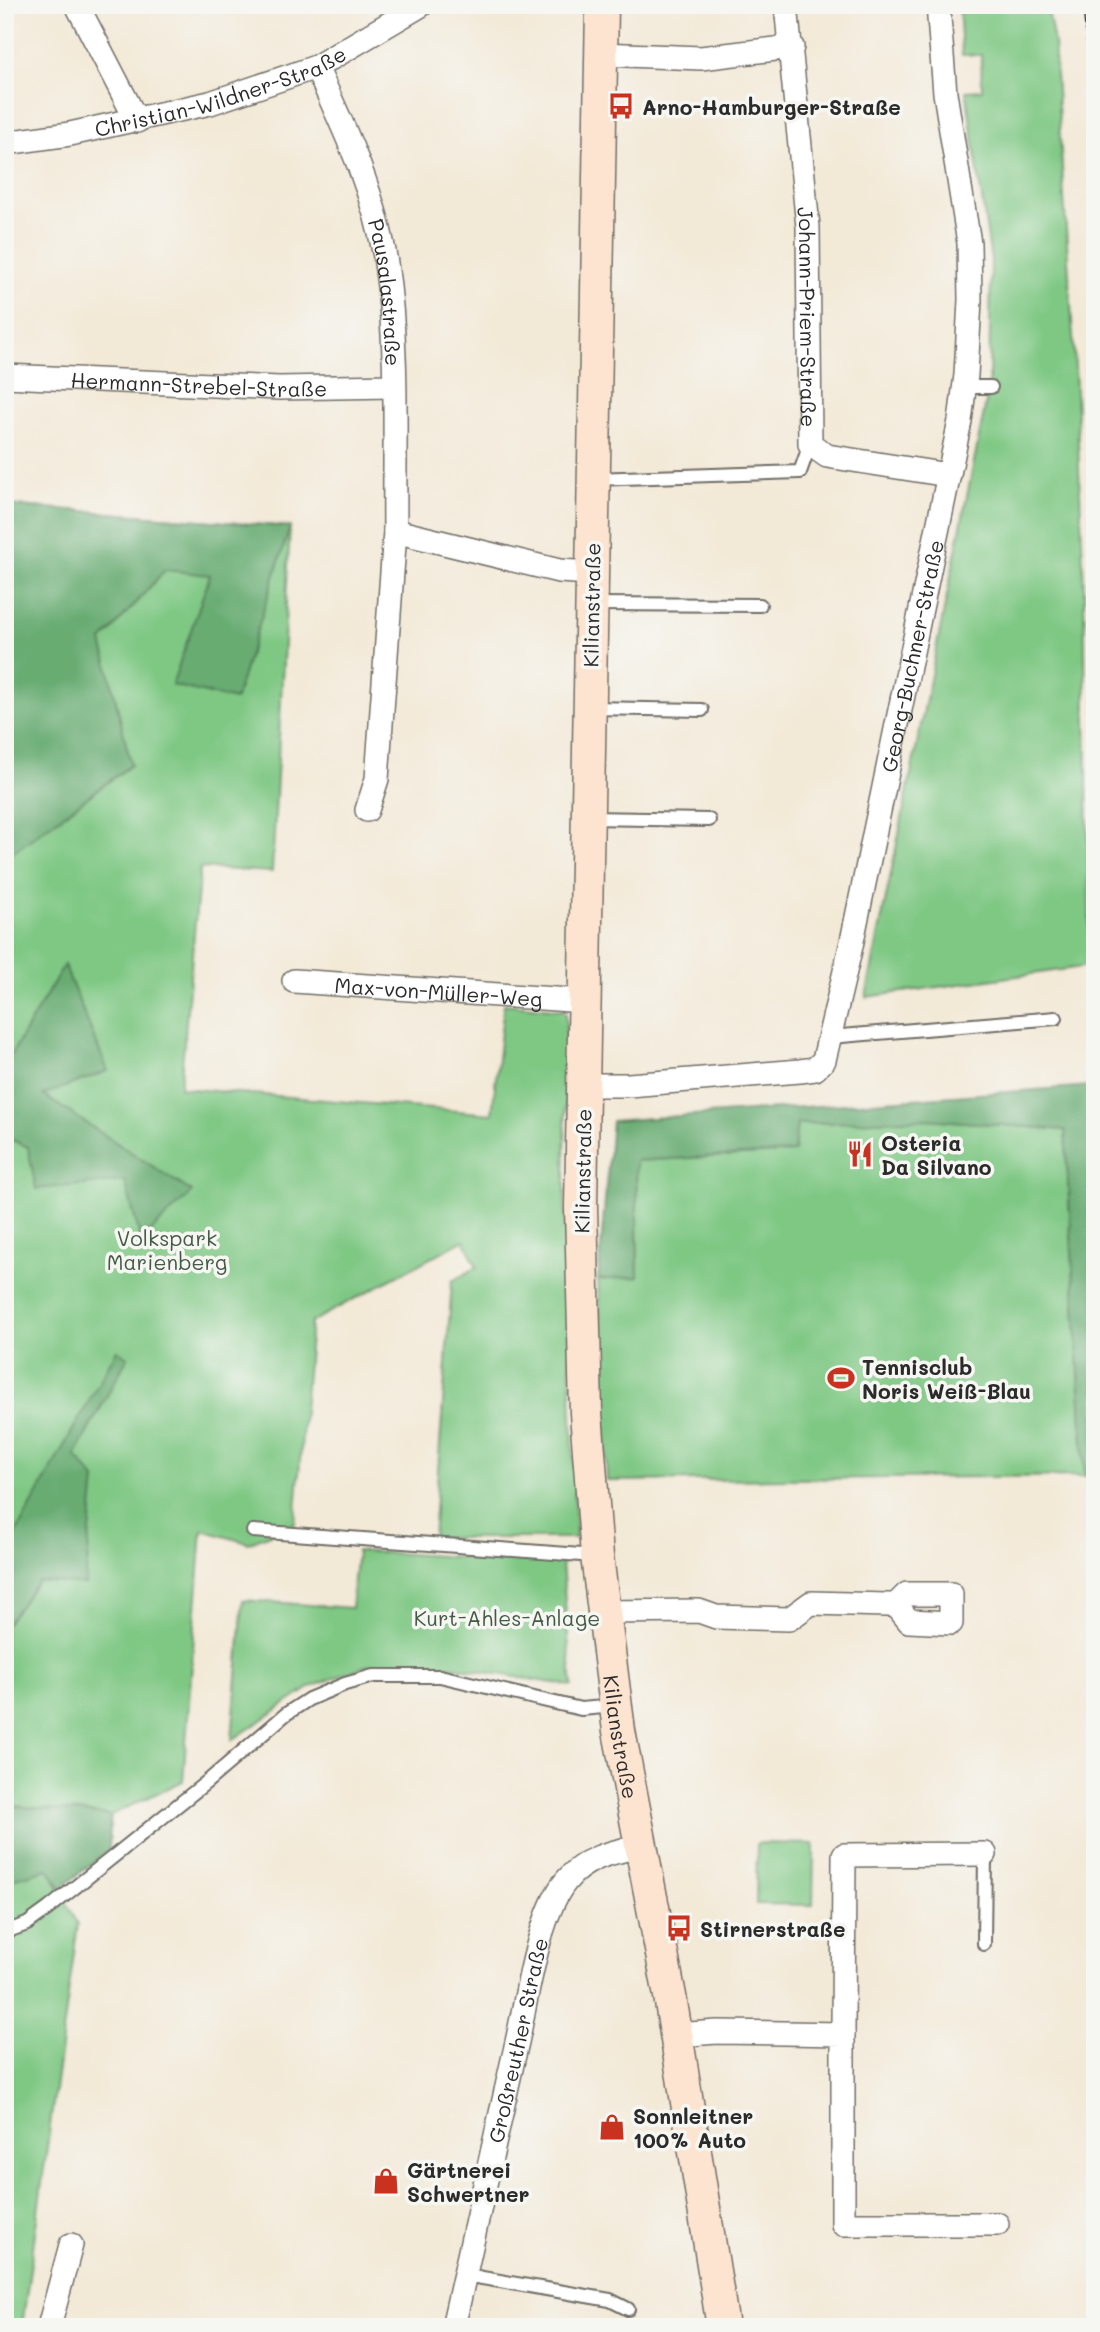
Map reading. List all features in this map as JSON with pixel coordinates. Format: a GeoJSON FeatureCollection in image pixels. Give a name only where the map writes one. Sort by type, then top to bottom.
{"type":"FeatureCollection","features":[{"type":"Feature","properties":{"kind":"main road","name":"Kilianstraße"},"geometry":{"type":"LineString","coordinates":[[602,5],[587,818],[582,1321],[597,1556],[615,1706],[676,2035],[723,2327]]}},
{"type":"Feature","properties":{"kind":"street"},"geometry":{"type":"LineString","coordinates":[[77,5],[137,121]]}},
{"type":"Feature","properties":{"kind":"street","name":"Christian-Wildner-Straße"},"geometry":{"type":"LineString","coordinates":[[5,143],[137,121],[210,103],[316,67],[421,5]]}},
{"type":"Feature","properties":{"kind":"street"},"geometry":{"type":"LineString","coordinates":[[601,54],[701,58],[792,47],[786,5]]}},
{"type":"Feature","properties":{"kind":"street","name":"Georg-Buchner-Straße"},"geometry":{"type":"LineString","coordinates":[[584,1084],[629,1085],[815,1069],[824,1059],[965,387],[970,300],[969,243],[945,93],[937,5]]}},
{"type":"Feature","properties":{"kind":"street","name":"Johann-Priem-Straße"},"geometry":{"type":"LineString","coordinates":[[792,47],[808,227],[810,444],[827,456],[948,475]]}},
{"type":"Feature","properties":{"kind":"street","name":"Pausalastraße"},"geometry":{"type":"LineString","coordinates":[[316,67],[356,154],[373,208],[386,262],[393,329],[395,531],[377,779],[367,810]]}},
{"type":"Feature","properties":{"kind":"street","name":"Hermann-Strebel-Straße"},"geometry":{"type":"LineString","coordinates":[[5,376],[266,388],[393,386]]}},
{"type":"Feature","properties":{"kind":"street"},"geometry":{"type":"LineString","coordinates":[[395,531],[559,571],[592,573]]}},
{"type":"Feature","properties":{"kind":"street","name":"Max-von-Müller-Weg"},"geometry":{"type":"LineString","coordinates":[[294,981],[585,1001]]}},
{"type":"Feature","properties":{"kind":"street"},"geometry":{"type":"LineString","coordinates":[[603,1612],[699,1611],[716,1617],[789,1619],[811,1603],[896,1605]]}},
{"type":"Feature","properties":{"kind":"street","name":"Großreuther Straße"},"geometry":{"type":"LineString","coordinates":[[453,2327],[532,1973],[552,1904],[567,1880],[588,1862],[604,1854],[641,1846]]}},
{"type":"Feature","properties":{"kind":"street"},"geometry":{"type":"LineString","coordinates":[[985,1854],[844,1855],[843,2224],[997,2224]]}},
{"type":"Feature","properties":{"kind":"street"},"geometry":{"type":"LineString","coordinates":[[676,2035],[717,2032],[843,2034]]}},
{"type":"Feature","properties":{"kind":"street"},"geometry":{"type":"LineString","coordinates":[[50,2327],[71,2245]]}},
{"type":"Feature","properties":{"kind":"lane"},"geometry":{"type":"LineString","coordinates":[[965,387],[991,387]]}},
{"type":"Feature","properties":{"kind":"lane"},"geometry":{"type":"LineString","coordinates":[[593,479],[800,472],[810,444]]}},
{"type":"Feature","properties":{"kind":"lane"},"geometry":{"type":"LineString","coordinates":[[591,604],[760,605]]}},
{"type":"Feature","properties":{"kind":"lane"},"geometry":{"type":"LineString","coordinates":[[589,708],[702,710]]}},
{"type":"Feature","properties":{"kind":"lane"},"geometry":{"type":"LineString","coordinates":[[587,818],[709,820]]}},
{"type":"Feature","properties":{"kind":"lane"},"geometry":{"type":"LineString","coordinates":[[830,1037],[1056,1018]]}},
{"type":"Feature","properties":{"kind":"lane"},"geometry":{"type":"LineString","coordinates":[[253,1531],[597,1556]]}},
{"type":"Feature","properties":{"kind":"lane"},"geometry":{"type":"LineString","coordinates":[[5,1932],[27,1924],[56,1902],[286,1714],[309,1699],[345,1684],[373,1676],[439,1676],[581,1709],[615,1706]]}},
{"type":"Feature","properties":{"kind":"lane"},"geometry":{"type":"LineString","coordinates":[[984,1944],[985,1854]]}},
{"type":"Feature","properties":{"kind":"lane"},"geometry":{"type":"LineString","coordinates":[[465,2275],[610,2300],[628,2309]]}},
{"type":"Feature","properties":{"kind":"green space"},"geometry":{"type":"Polygon","coordinates":[[[959,5],[1047,5],[1054,43],[1075,367],[1084,590],[1090,966],[866,997],[989,387],[991,260],[966,91],[982,90],[981,55],[962,55],[959,5]]]}},
{"type":"Feature","properties":{"kind":"green space","name":"Volkspark Marienberg"},"geometry":{"type":"Polygon","coordinates":[[[5,505],[290,527],[272,872],[200,868],[180,1088],[492,1114],[504,1004],[562,1010],[566,1014],[565,1206],[576,1538],[433,1538],[452,1281],[477,1267],[464,1240],[311,1322],[295,1524],[248,1543],[202,1530],[183,1781],[111,1815],[109,1849],[61,1888],[54,1879],[78,1924],[22,2327],[5,2327],[5,505]]]}},
{"type":"Feature","properties":{"kind":"green space"},"geometry":{"type":"Polygon","coordinates":[[[5,505],[290,527],[235,700],[172,685],[210,575],[165,570],[102,641],[131,765],[5,858],[5,505]]]}},
{"type":"Feature","properties":{"kind":"green space"},"geometry":{"type":"Polygon","coordinates":[[[64,965],[108,1071],[43,1095],[192,1192],[141,1241],[125,1181],[36,1189],[28,1147],[5,1137],[5,1065],[64,965]]]}},
{"type":"Feature","properties":{"kind":"green space"},"geometry":{"type":"Polygon","coordinates":[[[1089,1086],[1095,1225],[1095,1478],[1085,1476],[1065,1130],[927,1119],[797,1124],[794,1152],[636,1161],[638,1277],[598,1280],[612,1121],[1089,1086]]]}},
{"type":"Feature","properties":{"kind":"green space","name":"Tennisclub Noris Weiß-Blau"},"geometry":{"type":"Polygon","coordinates":[[[927,1119],[1065,1130],[1085,1476],[607,1481],[598,1280],[638,1276],[636,1161],[794,1152],[796,1124],[927,1119]]]}},
{"type":"Feature","properties":{"kind":"green space"},"geometry":{"type":"Polygon","coordinates":[[[117,1350],[128,1357],[75,1455],[95,1479],[85,1585],[38,1581],[5,1626],[5,1553],[117,1350]]]}},
{"type":"Feature","properties":{"kind":"green space","name":"Kurt-Ahles-Anlage"},"geometry":{"type":"Polygon","coordinates":[[[357,1551],[562,1563],[572,1686],[435,1664],[365,1666],[311,1687],[232,1740],[243,1600],[351,1608],[357,1551]]]}},
{"type":"Feature","properties":{"kind":"green space"},"geometry":{"type":"Polygon","coordinates":[[[5,1805],[110,1815],[109,1849],[61,1888],[48,1869],[5,1881],[5,1805]]]}},
{"type":"Feature","properties":{"kind":"green space"},"geometry":{"type":"Polygon","coordinates":[[[757,1843],[814,1844],[813,1905],[756,1904],[757,1843]]]}},
{"type":"Feature","properties":{"kind":"railway"},"geometry":{"type":"LineString","coordinates":[[1086,5],[1095,92]]}},
{"type":"Feature","properties":{"kind":"place","name":"Arno-Hamburger-Straße"},"geometry":{"type":"Point","coordinates":[621,106]}},
{"type":"Feature","properties":{"kind":"place","name":"Osteria Da Silvano"},"geometry":{"type":"Point","coordinates":[860,1154]}},
{"type":"Feature","properties":{"kind":"place","name":"Tennisclub Noris Weiß-Blau"},"geometry":{"type":"Point","coordinates":[841,1378]}},
{"type":"Feature","properties":{"kind":"place","name":"Stirnerstraße"},"geometry":{"type":"Point","coordinates":[679,1928]}},
{"type":"Feature","properties":{"kind":"place","name":"Sonnleitner 100% Auto"},"geometry":{"type":"Point","coordinates":[612,2127]}},
{"type":"Feature","properties":{"kind":"place","name":"Gärtnerei Schwertner"},"geometry":{"type":"Point","coordinates":[386,2181]}}]}
